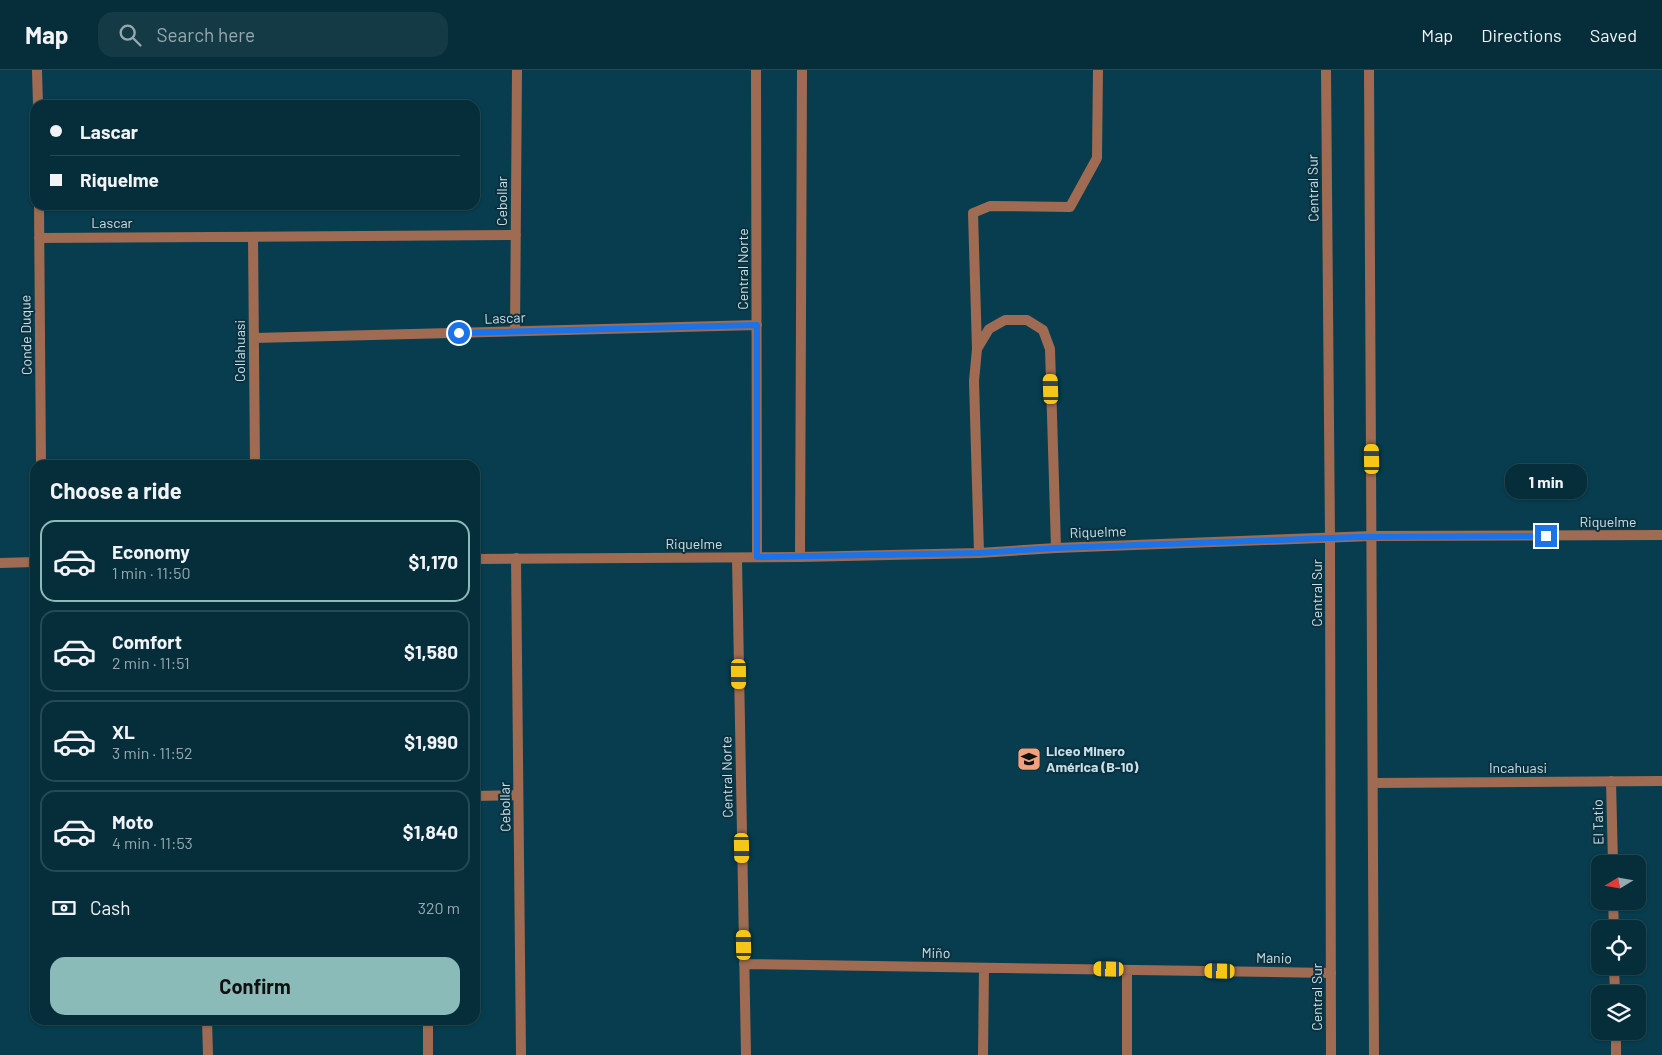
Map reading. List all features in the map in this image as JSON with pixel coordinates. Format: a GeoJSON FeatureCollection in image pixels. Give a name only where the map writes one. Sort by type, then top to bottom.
{"type":"FeatureCollection","features":[{"type":"Feature","properties":{"kind":"street"},"geometry":{"type":"LineString","coordinates":[[37,70],[38,100]]}},
{"type":"Feature","properties":{"kind":"street","name":"Cebollar"},"geometry":{"type":"LineString","coordinates":[[515,331],[516,70]]}},
{"type":"Feature","properties":{"kind":"street","name":"Central Norte"},"geometry":{"type":"LineString","coordinates":[[756,70],[757,557]]}},
{"type":"Feature","properties":{"kind":"street"},"geometry":{"type":"LineString","coordinates":[[800,557],[802,70]]}},
{"type":"Feature","properties":{"kind":"street"},"geometry":{"type":"LineString","coordinates":[[979,553],[974,381],[977,349],[973,213],[990,206],[1070,207],[1097,158],[1098,70]]}},
{"type":"Feature","properties":{"kind":"street","name":"Central Sur"},"geometry":{"type":"LineString","coordinates":[[1326,70],[1330,538],[1331,1055]]}},
{"type":"Feature","properties":{"kind":"street"},"geometry":{"type":"LineString","coordinates":[[1369,70],[1374,1055]]}},
{"type":"Feature","properties":{"kind":"street","name":"Conde Duque"},"geometry":{"type":"LineString","coordinates":[[38,210],[41,460]]}},
{"type":"Feature","properties":{"kind":"street","name":"Lascar"},"geometry":{"type":"LineString","coordinates":[[39,238],[516,236]]}},
{"type":"Feature","properties":{"kind":"street","name":"Collahuasi"},"geometry":{"type":"LineString","coordinates":[[253,237],[255,460]]}},
{"type":"Feature","properties":{"kind":"street"},"geometry":{"type":"LineString","coordinates":[[977,349],[989,330],[1005,320],[1027,320],[1042,330],[1050,349],[1056,548]]}},
{"type":"Feature","properties":{"kind":"street","name":"Lascar"},"geometry":{"type":"LineString","coordinates":[[254,338],[757,325]]}},
{"type":"Feature","properties":{"kind":"street","name":"Riquelme"},"geometry":{"type":"LineString","coordinates":[[480,559],[737,558],[979,553],[1056,548],[1372,536],[1662,535]]}},
{"type":"Feature","properties":{"kind":"street","name":"Cebollar"},"geometry":{"type":"LineString","coordinates":[[516,558],[521,1055]]}},
{"type":"Feature","properties":{"kind":"street","name":"Central Norte"},"geometry":{"type":"LineString","coordinates":[[737,558],[746,1055]]}},
{"type":"Feature","properties":{"kind":"street"},"geometry":{"type":"LineString","coordinates":[[0,563],[30,562]]}},
{"type":"Feature","properties":{"kind":"street","name":"El Tatio"},"geometry":{"type":"LineString","coordinates":[[1611,781],[1613,855]]}},
{"type":"Feature","properties":{"kind":"street","name":"Incahuasi"},"geometry":{"type":"LineString","coordinates":[[1374,783],[1662,781]]}},
{"type":"Feature","properties":{"kind":"street"},"geometry":{"type":"LineString","coordinates":[[480,796],[518,795]]}},
{"type":"Feature","properties":{"kind":"street","name":"Miño"},"geometry":{"type":"LineString","coordinates":[[744,964],[1127,970]]}},
{"type":"Feature","properties":{"kind":"street"},"geometry":{"type":"LineString","coordinates":[[983,1055],[984,968]]}},
{"type":"Feature","properties":{"kind":"street"},"geometry":{"type":"LineString","coordinates":[[1127,970],[1127,1055]]}},
{"type":"Feature","properties":{"kind":"street","name":"Manio"},"geometry":{"type":"LineString","coordinates":[[1127,970],[1331,972]]}},
{"type":"Feature","properties":{"kind":"street"},"geometry":{"type":"LineString","coordinates":[[207,1025],[208,1055]]}},
{"type":"Feature","properties":{"kind":"street"},"geometry":{"type":"LineString","coordinates":[[428,1025],[428,1055]]}},
{"type":"Feature","properties":{"kind":"street"},"geometry":{"type":"LineString","coordinates":[[1616,1040],[1616,1055]]}},
{"type":"Feature","properties":{"kind":"place","name":"Liceo Minero América (B-10)"},"geometry":{"type":"Point","coordinates":[1029,759]}},
{"type":"Feature","properties":{"kind":"route"},"geometry":{"type":"LineString","coordinates":[[459,333],[757,325],[757,557],[979,553],[1056,548],[1358,537],[1546,536]]}}]}
